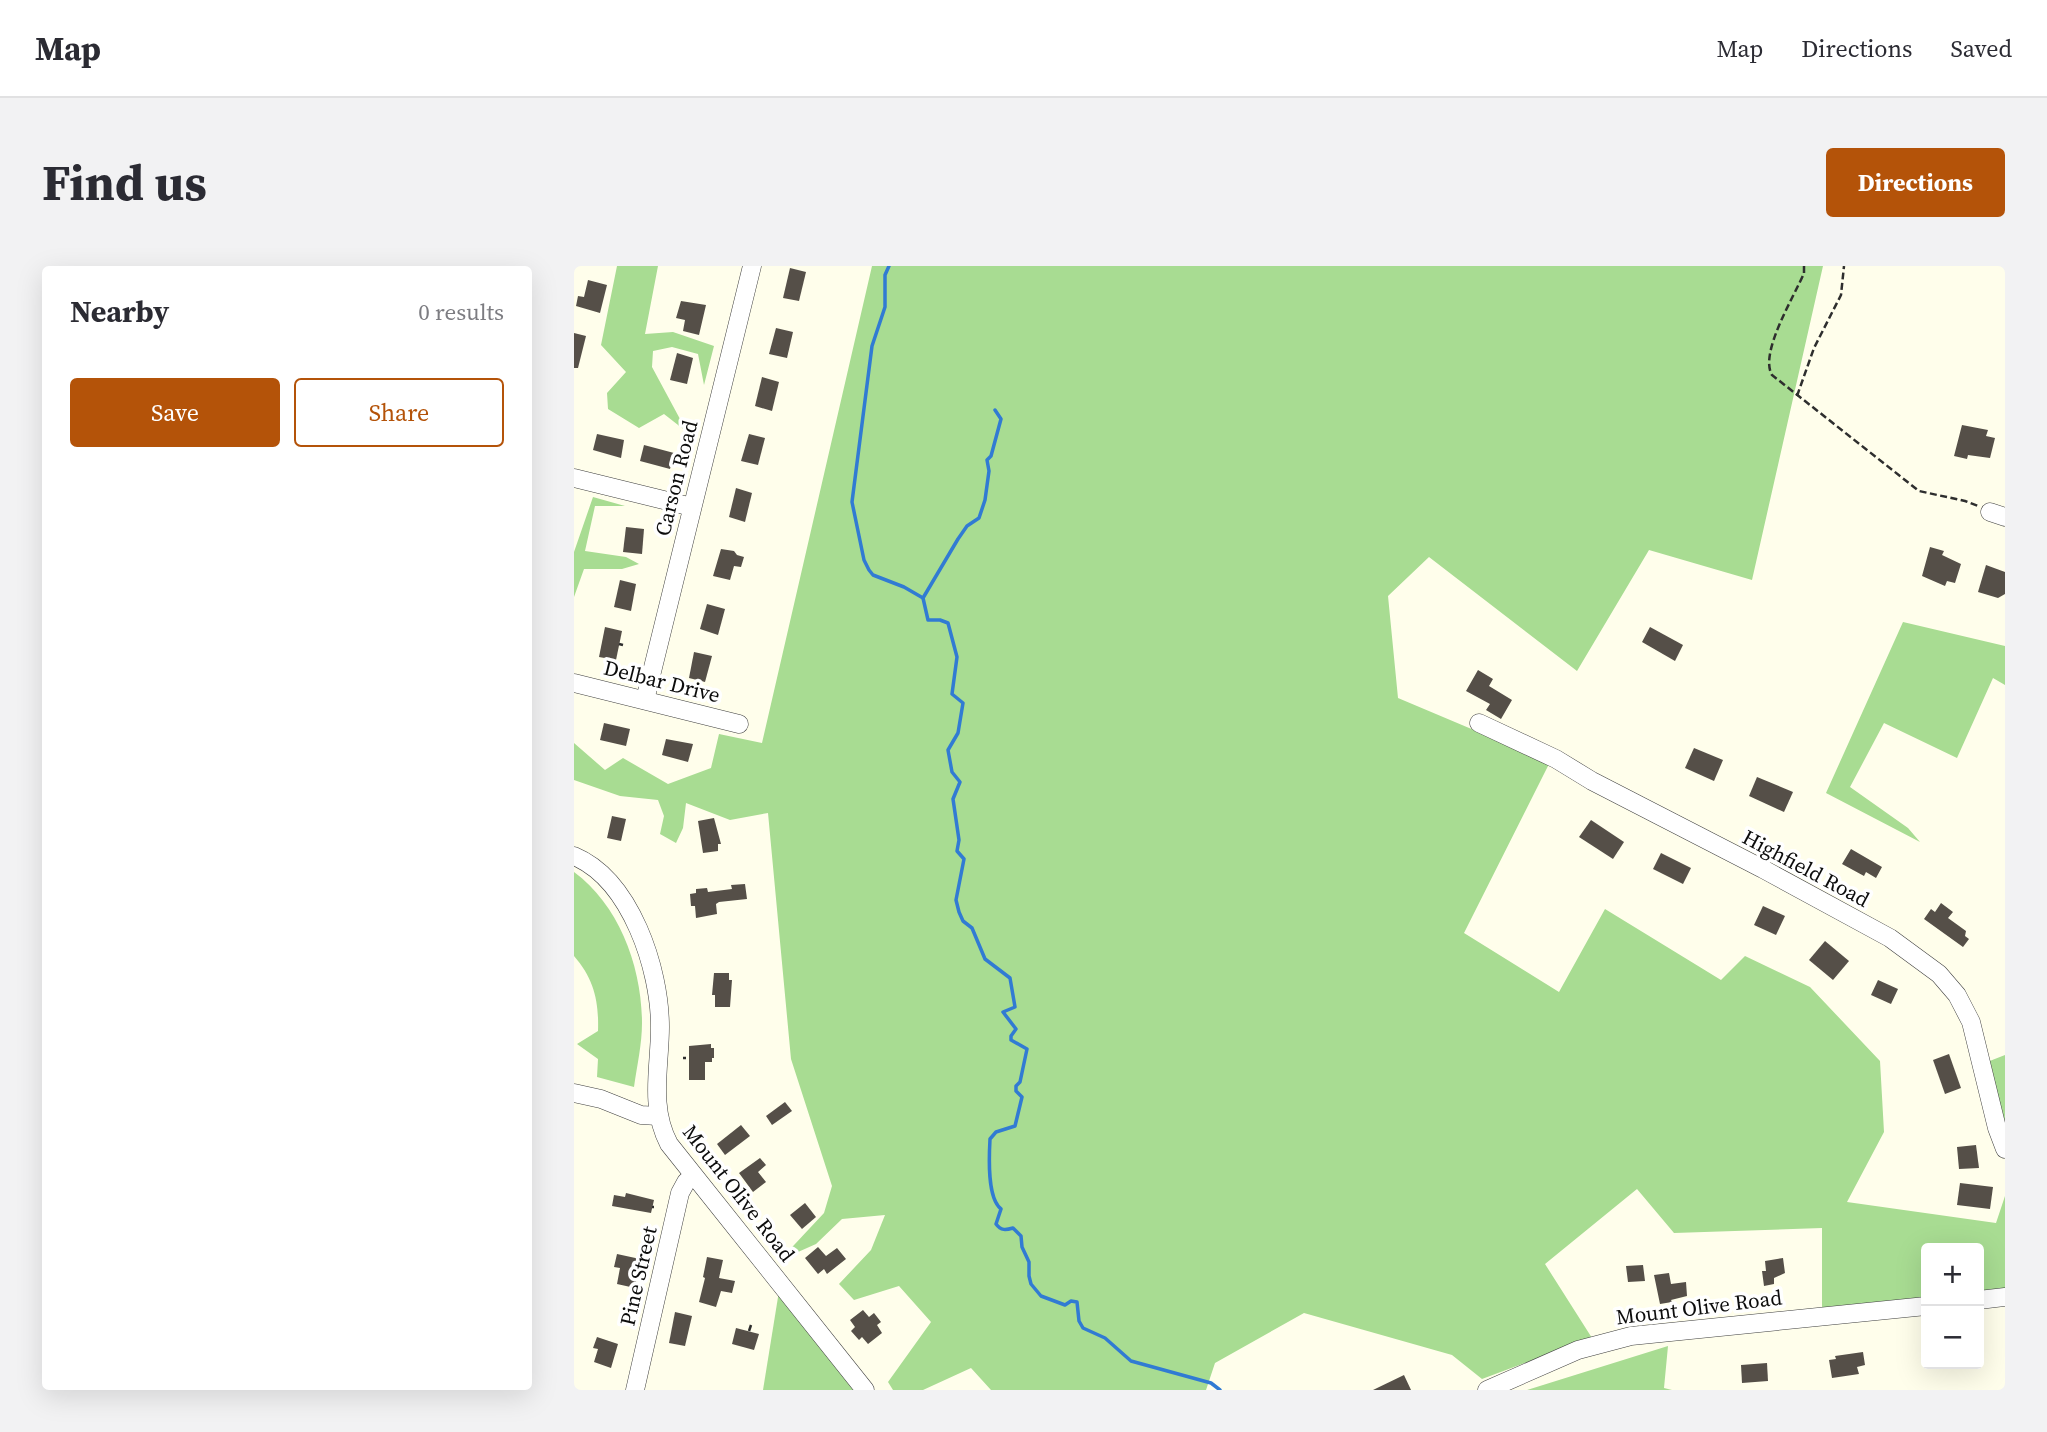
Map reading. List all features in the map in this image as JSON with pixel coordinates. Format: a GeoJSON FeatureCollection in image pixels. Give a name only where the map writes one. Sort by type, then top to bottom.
{"type":"FeatureCollection","features":[{"type":"Feature","properties":{"kind":"street","name":"Carson Road"},"geometry":{"type":"LineString","coordinates":[[645,700],[752,266]]}},
{"type":"Feature","properties":{"kind":"street"},"geometry":{"type":"LineString","coordinates":[[574,478],[692,508]]}},
{"type":"Feature","properties":{"kind":"street","name":"Delbar Drive"},"geometry":{"type":"LineString","coordinates":[[574,683],[739,724]]}},
{"type":"Feature","properties":{"kind":"street","name":"Highfield Road"},"geometry":{"type":"LineString","coordinates":[[1479,723],[1556,759],[1890,938],[1939,974],[1956,995],[1971,1022],[1997,1128],[2005,1149]]}},
{"type":"Feature","properties":{"kind":"street","name":"Mount Olive Road"},"geometry":{"type":"LineString","coordinates":[[574,856],[598,870],[616,890],[649,957],[660,1012],[656,1096],[658,1116],[669,1144],[865,1390]]}},
{"type":"Feature","properties":{"kind":"street"},"geometry":{"type":"LineString","coordinates":[[574,1093],[601,1098],[642,1115],[658,1116]]}},
{"type":"Feature","properties":{"kind":"street","name":"Pine Street"},"geometry":{"type":"LineString","coordinates":[[635,1390],[680,1192],[685,1182],[693,1176]]}},
{"type":"Feature","properties":{"kind":"street"},"geometry":{"type":"LineString","coordinates":[[1984,1299],[2005,1297]]}},
{"type":"Feature","properties":{"kind":"street","name":"Mount Olive Road"},"geometry":{"type":"LineString","coordinates":[[1487,1390],[1578,1350],[1631,1336],[1921,1307]]}},
{"type":"Feature","properties":{"kind":"path"},"geometry":{"type":"LineString","coordinates":[[1804,266],[1804,273],[1778,328],[1768,358],[1768,368],[1772,376],[1919,491],[1965,501],[1998,514]]}},
{"type":"Feature","properties":{"kind":"path"},"geometry":{"type":"LineString","coordinates":[[1797,396],[1814,348],[1841,296],[1844,266]]}},
{"type":"Feature","properties":{"kind":"path"},"geometry":{"type":"LineString","coordinates":[[749,1331],[751,1325]]}},
{"type":"Feature","properties":{"kind":"green space"},"geometry":{"type":"Polygon","coordinates":[[[617,266],[658,266],[645,334],[673,332],[714,346],[704,385],[698,354],[672,347],[653,351],[652,367],[687,432],[664,414],[639,428],[608,409],[607,393],[626,372],[601,345],[617,266]]]}},
{"type":"Feature","properties":{"kind":"green space"},"geometry":{"type":"Polygon","coordinates":[[[872,266],[1823,266],[1752,580],[1649,550],[1577,671],[1429,557],[1388,596],[1398,698],[1550,762],[1464,933],[1559,992],[1605,909],[1721,980],[1745,956],[1810,987],[1880,1061],[1884,1132],[1847,1202],[1996,1223],[2005,1196],[2005,1293],[1984,1295],[1984,1243],[1921,1243],[1921,1303],[1822,1315],[1822,1228],[1674,1233],[1637,1189],[1545,1264],[1592,1338],[1482,1379],[1452,1355],[1304,1313],[1215,1363],[1206,1390],[991,1390],[971,1368],[923,1390],[893,1390],[888,1382],[931,1322],[899,1286],[854,1300],[839,1284],[871,1250],[885,1215],[842,1219],[816,1244],[780,1260],[824,1213],[832,1186],[791,1059],[768,813],[730,820],[686,803],[683,828],[676,843],[660,834],[664,816],[658,800],[620,796],[574,780],[574,743],[605,770],[623,758],[668,784],[711,768],[719,734],[762,743],[872,266]]]}},
{"type":"Feature","properties":{"kind":"green space"},"geometry":{"type":"Polygon","coordinates":[[[593,497],[625,506],[595,506],[585,551],[626,557],[639,564],[622,569],[584,569],[574,597],[574,552],[593,497]]]}},
{"type":"Feature","properties":{"kind":"green space"},"geometry":{"type":"Polygon","coordinates":[[[1903,622],[2005,646],[2005,685],[1993,678],[1957,758],[1884,723],[1850,787],[1908,828],[1920,842],[1826,793],[1903,622]]]}},
{"type":"Feature","properties":{"kind":"green space"},"geometry":{"type":"Polygon","coordinates":[[[574,872],[604,902],[615,920],[625,939],[638,980],[642,1023],[634,1087],[597,1077],[598,1059],[577,1044],[598,1031],[598,1020],[591,982],[574,956],[574,872]]]}},
{"type":"Feature","properties":{"kind":"green space"},"geometry":{"type":"Polygon","coordinates":[[[2005,1055],[2005,1126],[1982,1064],[2005,1055]]]}},
{"type":"Feature","properties":{"kind":"green space"},"geometry":{"type":"Polygon","coordinates":[[[779,1291],[855,1390],[763,1390],[779,1291]]]}},
{"type":"Feature","properties":{"kind":"green space"},"geometry":{"type":"Polygon","coordinates":[[[1668,1346],[1664,1388],[1672,1390],[1527,1390],[1668,1346]]]}},
{"type":"Feature","properties":{"kind":"building"},"geometry":{"type":"Polygon","coordinates":[[[790,268],[806,272],[799,301],[783,298],[790,268]]]}},
{"type":"Feature","properties":{"kind":"building"},"geometry":{"type":"Polygon","coordinates":[[[588,280],[607,285],[600,313],[576,306],[578,296],[584,297],[588,280]]]}},
{"type":"Feature","properties":{"kind":"building"},"geometry":{"type":"Polygon","coordinates":[[[681,301],[706,305],[699,335],[683,331],[685,320],[676,318],[681,301]]]}},
{"type":"Feature","properties":{"kind":"building"},"geometry":{"type":"Polygon","coordinates":[[[776,328],[793,332],[787,358],[769,354],[776,328]]]}},
{"type":"Feature","properties":{"kind":"building"},"geometry":{"type":"Polygon","coordinates":[[[574,333],[586,336],[578,368],[574,368],[574,333]]]}},
{"type":"Feature","properties":{"kind":"building"},"geometry":{"type":"Polygon","coordinates":[[[677,353],[693,358],[687,384],[670,380],[677,353]]]}},
{"type":"Feature","properties":{"kind":"building"},"geometry":{"type":"Polygon","coordinates":[[[762,377],[779,382],[772,411],[755,406],[762,377]]]}},
{"type":"Feature","properties":{"kind":"building"},"geometry":{"type":"Polygon","coordinates":[[[1962,425],[1988,430],[1986,436],[1995,438],[1990,458],[1968,455],[1967,459],[1954,456],[1962,425]]]}},
{"type":"Feature","properties":{"kind":"building"},"geometry":{"type":"Polygon","coordinates":[[[597,434],[624,440],[621,458],[593,450],[597,434]]]}},
{"type":"Feature","properties":{"kind":"building"},"geometry":{"type":"Polygon","coordinates":[[[749,434],[765,438],[758,465],[741,461],[749,434]]]}},
{"type":"Feature","properties":{"kind":"building"},"geometry":{"type":"Polygon","coordinates":[[[644,445],[674,453],[670,469],[640,461],[644,445]]]}},
{"type":"Feature","properties":{"kind":"building"},"geometry":{"type":"Polygon","coordinates":[[[736,488],[752,493],[745,522],[729,517],[736,488]]]}},
{"type":"Feature","properties":{"kind":"building"},"geometry":{"type":"Polygon","coordinates":[[[626,527],[644,529],[642,554],[623,552],[626,527]]]}},
{"type":"Feature","properties":{"kind":"building"},"geometry":{"type":"Polygon","coordinates":[[[1930,547],[1944,551],[1942,555],[1961,564],[1955,583],[1947,581],[1945,586],[1922,576],[1930,547]]]}},
{"type":"Feature","properties":{"kind":"building"},"geometry":{"type":"Polygon","coordinates":[[[721,549],[734,551],[744,557],[741,567],[734,566],[730,580],[713,576],[721,549]]]}},
{"type":"Feature","properties":{"kind":"building"},"geometry":{"type":"Polygon","coordinates":[[[1986,565],[2005,572],[2005,594],[1998,598],[1978,592],[1986,565]]]}},
{"type":"Feature","properties":{"kind":"building"},"geometry":{"type":"Polygon","coordinates":[[[620,580],[636,584],[631,611],[614,607],[620,580]]]}},
{"type":"Feature","properties":{"kind":"building"},"geometry":{"type":"Polygon","coordinates":[[[707,604],[725,609],[718,635],[700,629],[707,604]]]}},
{"type":"Feature","properties":{"kind":"building"},"geometry":{"type":"Polygon","coordinates":[[[605,627],[622,631],[616,660],[599,657],[605,627]]]}},
{"type":"Feature","properties":{"kind":"building"},"geometry":{"type":"Polygon","coordinates":[[[1650,627],[1683,645],[1675,661],[1642,642],[1650,627]]]}},
{"type":"Feature","properties":{"kind":"building"},"geometry":{"type":"Polygon","coordinates":[[[694,652],[712,656],[705,682],[689,678],[694,652]]]}},
{"type":"Feature","properties":{"kind":"building"},"geometry":{"type":"Polygon","coordinates":[[[1478,670],[1493,679],[1489,686],[1512,700],[1501,719],[1486,710],[1490,704],[1466,691],[1478,670]]]}},
{"type":"Feature","properties":{"kind":"building"},"geometry":{"type":"Polygon","coordinates":[[[604,723],[630,729],[626,746],[600,740],[604,723]]]}},
{"type":"Feature","properties":{"kind":"building"},"geometry":{"type":"Polygon","coordinates":[[[666,739],[693,744],[688,762],[662,755],[666,739]]]}},
{"type":"Feature","properties":{"kind":"building"},"geometry":{"type":"Polygon","coordinates":[[[1694,748],[1723,760],[1714,781],[1685,768],[1694,748]]]}},
{"type":"Feature","properties":{"kind":"building"},"geometry":{"type":"Polygon","coordinates":[[[1757,777],[1793,792],[1784,812],[1749,796],[1757,777]]]}},
{"type":"Feature","properties":{"kind":"building"},"geometry":{"type":"Polygon","coordinates":[[[612,816],[626,819],[621,841],[607,838],[612,816]]]}},
{"type":"Feature","properties":{"kind":"building"},"geometry":{"type":"Polygon","coordinates":[[[714,818],[721,844],[718,844],[718,851],[703,853],[698,821],[714,818]]]}},
{"type":"Feature","properties":{"kind":"building"},"geometry":{"type":"Polygon","coordinates":[[[1591,820],[1624,842],[1613,859],[1579,837],[1591,820]]]}},
{"type":"Feature","properties":{"kind":"building"},"geometry":{"type":"Polygon","coordinates":[[[1851,849],[1882,867],[1876,878],[1866,872],[1864,876],[1842,864],[1851,849]]]}},
{"type":"Feature","properties":{"kind":"building"},"geometry":{"type":"Polygon","coordinates":[[[1661,853],[1691,868],[1683,884],[1653,869],[1661,853]]]}},
{"type":"Feature","properties":{"kind":"building"},"geometry":{"type":"Polygon","coordinates":[[[745,884],[747,899],[719,902],[716,904],[717,914],[696,918],[690,894],[696,893],[696,889],[707,888],[708,892],[732,889],[731,885],[745,884]]]}},
{"type":"Feature","properties":{"kind":"building"},"geometry":{"type":"Polygon","coordinates":[[[1941,903],[1953,912],[1948,918],[1966,931],[1965,936],[1969,939],[1963,947],[1924,919],[1931,909],[1935,912],[1941,903]]]}},
{"type":"Feature","properties":{"kind":"building"},"geometry":{"type":"Polygon","coordinates":[[[1763,906],[1785,916],[1776,935],[1754,925],[1763,906]]]}},
{"type":"Feature","properties":{"kind":"building"},"geometry":{"type":"Polygon","coordinates":[[[1825,941],[1849,961],[1833,980],[1809,960],[1825,941]]]}},
{"type":"Feature","properties":{"kind":"building"},"geometry":{"type":"Polygon","coordinates":[[[714,973],[729,973],[729,980],[732,980],[730,1007],[715,1007],[715,995],[712,995],[714,973]]]}},
{"type":"Feature","properties":{"kind":"building"},"geometry":{"type":"Polygon","coordinates":[[[1878,980],[1898,989],[1891,1004],[1871,995],[1878,980]]]}},
{"type":"Feature","properties":{"kind":"building"},"geometry":{"type":"Polygon","coordinates":[[[711,1044],[714,1058],[712,1062],[705,1062],[705,1080],[689,1080],[689,1046],[711,1044]]]}},
{"type":"Feature","properties":{"kind":"building"},"geometry":{"type":"Polygon","coordinates":[[[1949,1054],[1961,1088],[1945,1094],[1933,1060],[1949,1054]]]}},
{"type":"Feature","properties":{"kind":"building"},"geometry":{"type":"Polygon","coordinates":[[[785,1102],[792,1111],[772,1125],[766,1116],[785,1102]]]}},
{"type":"Feature","properties":{"kind":"building"},"geometry":{"type":"Polygon","coordinates":[[[741,1125],[750,1136],[725,1155],[717,1144],[741,1125]]]}},
{"type":"Feature","properties":{"kind":"building"},"geometry":{"type":"Polygon","coordinates":[[[1976,1145],[1979,1168],[1959,1169],[1957,1147],[1976,1145]]]}},
{"type":"Feature","properties":{"kind":"building"},"geometry":{"type":"Polygon","coordinates":[[[760,1158],[766,1165],[758,1172],[766,1182],[753,1192],[739,1173],[760,1158]]]}},
{"type":"Feature","properties":{"kind":"building"},"geometry":{"type":"Polygon","coordinates":[[[1960,1183],[1993,1187],[1990,1209],[1957,1205],[1960,1183]]]}},
{"type":"Feature","properties":{"kind":"building"},"geometry":{"type":"Polygon","coordinates":[[[626,1193],[654,1200],[651,1213],[612,1206],[614,1195],[625,1197],[626,1193]]]}},
{"type":"Feature","properties":{"kind":"building"},"geometry":{"type":"Polygon","coordinates":[[[805,1203],[816,1217],[802,1229],[790,1215],[805,1203]]]}},
{"type":"Feature","properties":{"kind":"building"},"geometry":{"type":"Polygon","coordinates":[[[818,1247],[826,1256],[837,1248],[846,1259],[827,1274],[824,1269],[818,1274],[805,1258],[818,1247]]]}},
{"type":"Feature","properties":{"kind":"building"},"geometry":{"type":"Polygon","coordinates":[[[617,1254],[640,1259],[635,1288],[617,1284],[620,1268],[614,1267],[617,1254]]]}},
{"type":"Feature","properties":{"kind":"building"},"geometry":{"type":"Polygon","coordinates":[[[707,1257],[723,1260],[719,1278],[735,1281],[732,1293],[721,1291],[716,1307],[699,1302],[707,1257]]]}},
{"type":"Feature","properties":{"kind":"building"},"geometry":{"type":"Polygon","coordinates":[[[1783,1258],[1785,1273],[1774,1278],[1774,1284],[1764,1286],[1762,1271],[1766,1271],[1765,1261],[1783,1258]]]}},
{"type":"Feature","properties":{"kind":"building"},"geometry":{"type":"Polygon","coordinates":[[[1643,1265],[1645,1281],[1628,1282],[1626,1266],[1643,1265]]]}},
{"type":"Feature","properties":{"kind":"building"},"geometry":{"type":"Polygon","coordinates":[[[1669,1273],[1671,1284],[1686,1282],[1687,1296],[1660,1304],[1654,1275],[1669,1273]]]}},
{"type":"Feature","properties":{"kind":"building"},"geometry":{"type":"Polygon","coordinates":[[[863,1310],[869,1317],[874,1313],[881,1322],[877,1325],[882,1333],[868,1344],[862,1337],[859,1340],[851,1331],[855,1327],[850,1320],[863,1310]]]}},
{"type":"Feature","properties":{"kind":"building"},"geometry":{"type":"Polygon","coordinates":[[[675,1312],[692,1316],[685,1346],[669,1343],[675,1312]]]}},
{"type":"Feature","properties":{"kind":"building"},"geometry":{"type":"Polygon","coordinates":[[[736,1328],[759,1334],[754,1350],[732,1344],[736,1328]]]}},
{"type":"Feature","properties":{"kind":"building"},"geometry":{"type":"Polygon","coordinates":[[[597,1337],[618,1344],[611,1368],[594,1362],[598,1349],[593,1348],[597,1337]]]}},
{"type":"Feature","properties":{"kind":"building"},"geometry":{"type":"Polygon","coordinates":[[[1863,1352],[1865,1365],[1857,1367],[1859,1374],[1832,1378],[1829,1360],[1836,1359],[1835,1356],[1863,1352]]]}},
{"type":"Feature","properties":{"kind":"building"},"geometry":{"type":"Polygon","coordinates":[[[1767,1363],[1768,1381],[1742,1383],[1741,1365],[1767,1363]]]}},
{"type":"Feature","properties":{"kind":"building"},"geometry":{"type":"Polygon","coordinates":[[[1404,1375],[1411,1390],[1373,1390],[1404,1375]]]}},
{"type":"Feature","properties":{"kind":"waterway"},"geometry":{"type":"LineString","coordinates":[[889,266],[885,275],[885,307],[872,346],[852,502],[864,560],[869,570],[873,575],[923,598],[928,620],[948,623],[957,657],[952,694],[963,703],[958,733],[948,750],[952,772],[960,782],[953,799],[959,840],[957,851],[964,859],[956,900],[963,921],[972,928],[985,959],[1010,978],[1015,1007],[1003,1012],[1016,1029],[1011,1040],[1027,1049],[1020,1082],[1016,1086],[1016,1091],[1022,1097],[1015,1126],[996,1132],[990,1139],[991,1187],[996,1204],[1001,1209],[996,1224],[1004,1229],[1013,1228],[1021,1236],[1022,1247],[1029,1262],[1031,1284],[1041,1296],[1065,1305],[1071,1301],[1077,1302],[1079,1321],[1083,1328],[1105,1338],[1131,1361],[1211,1383],[1220,1390]]}},
{"type":"Feature","properties":{"kind":"waterway"},"geometry":{"type":"LineString","coordinates":[[923,598],[967,526],[979,518],[985,500],[989,471],[987,460],[991,456],[1001,419],[995,410]]}}]}
